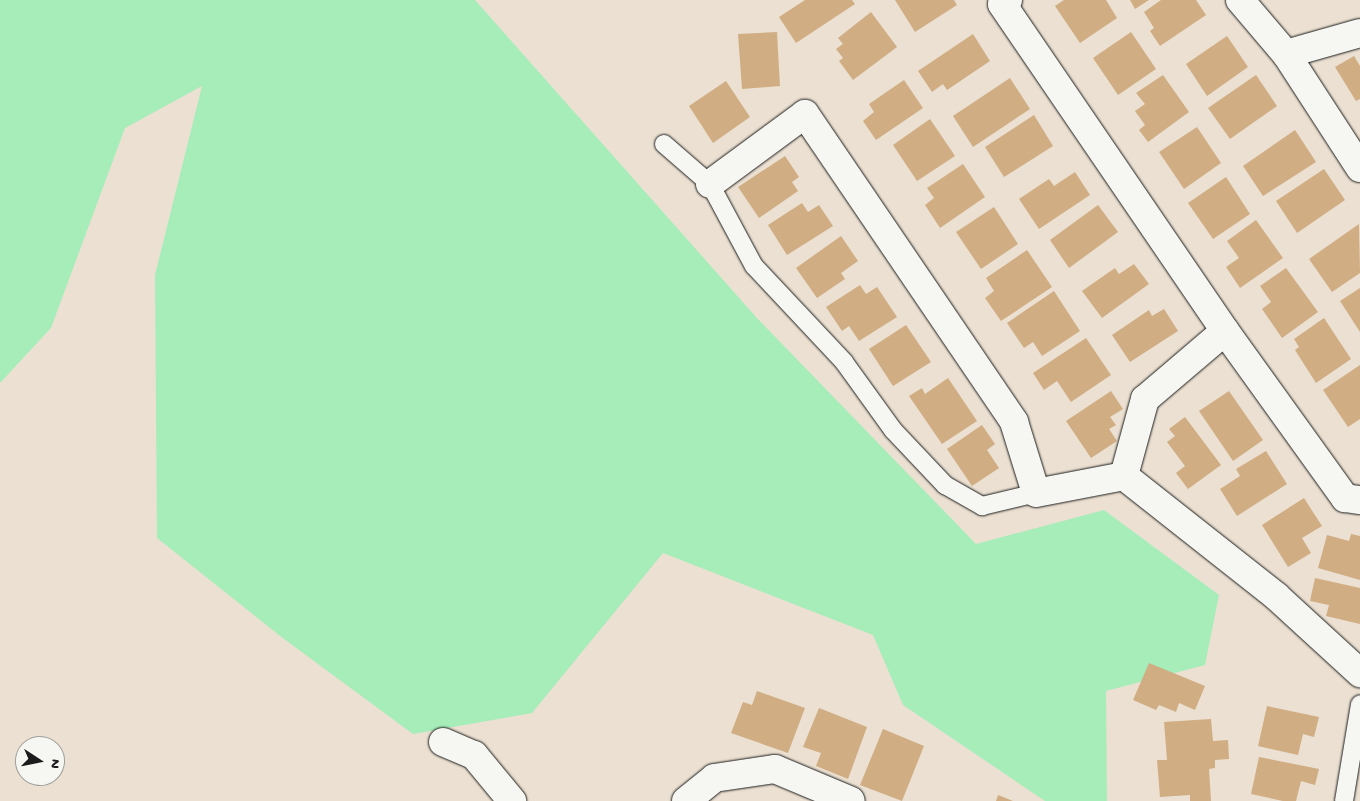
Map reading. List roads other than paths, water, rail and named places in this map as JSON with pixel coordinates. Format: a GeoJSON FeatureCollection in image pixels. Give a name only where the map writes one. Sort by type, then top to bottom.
{"type":"FeatureCollection","features":[{"type":"Feature","properties":{"kind":"street"},"geometry":{"type":"LineString","coordinates":[[1008,0],[1002,4],[1225,331],[1344,498],[1360,500]]}},
{"type":"Feature","properties":{"kind":"street"},"geometry":{"type":"LineString","coordinates":[[1240,0],[1286,54],[1360,168]]}},
{"type":"Feature","properties":{"kind":"street"},"geometry":{"type":"LineString","coordinates":[[1286,54],[1360,33]]}},
{"type":"Feature","properties":{"kind":"street"},"geometry":{"type":"LineString","coordinates":[[710,184],[805,114],[1014,422],[1036,493],[1124,476],[1277,597],[1360,673]]}},
{"type":"Feature","properties":{"kind":"street"},"geometry":{"type":"LineString","coordinates":[[1124,476],[1146,399],[1225,331]]}},
{"type":"Feature","properties":{"kind":"street"},"geometry":{"type":"LineString","coordinates":[[443,742],[474,755],[512,801]]}},
{"type":"Feature","properties":{"kind":"street"},"geometry":{"type":"LineString","coordinates":[[686,801],[714,778],[775,769],[851,801]]}},
{"type":"Feature","properties":{"kind":"lane"},"geometry":{"type":"LineString","coordinates":[[664,144],[710,184],[754,266],[844,362],[893,430],[945,485],[982,506],[1036,493]]}},
{"type":"Feature","properties":{"kind":"lane"},"geometry":{"type":"LineString","coordinates":[[1344,801],[1360,704]]}}]}
